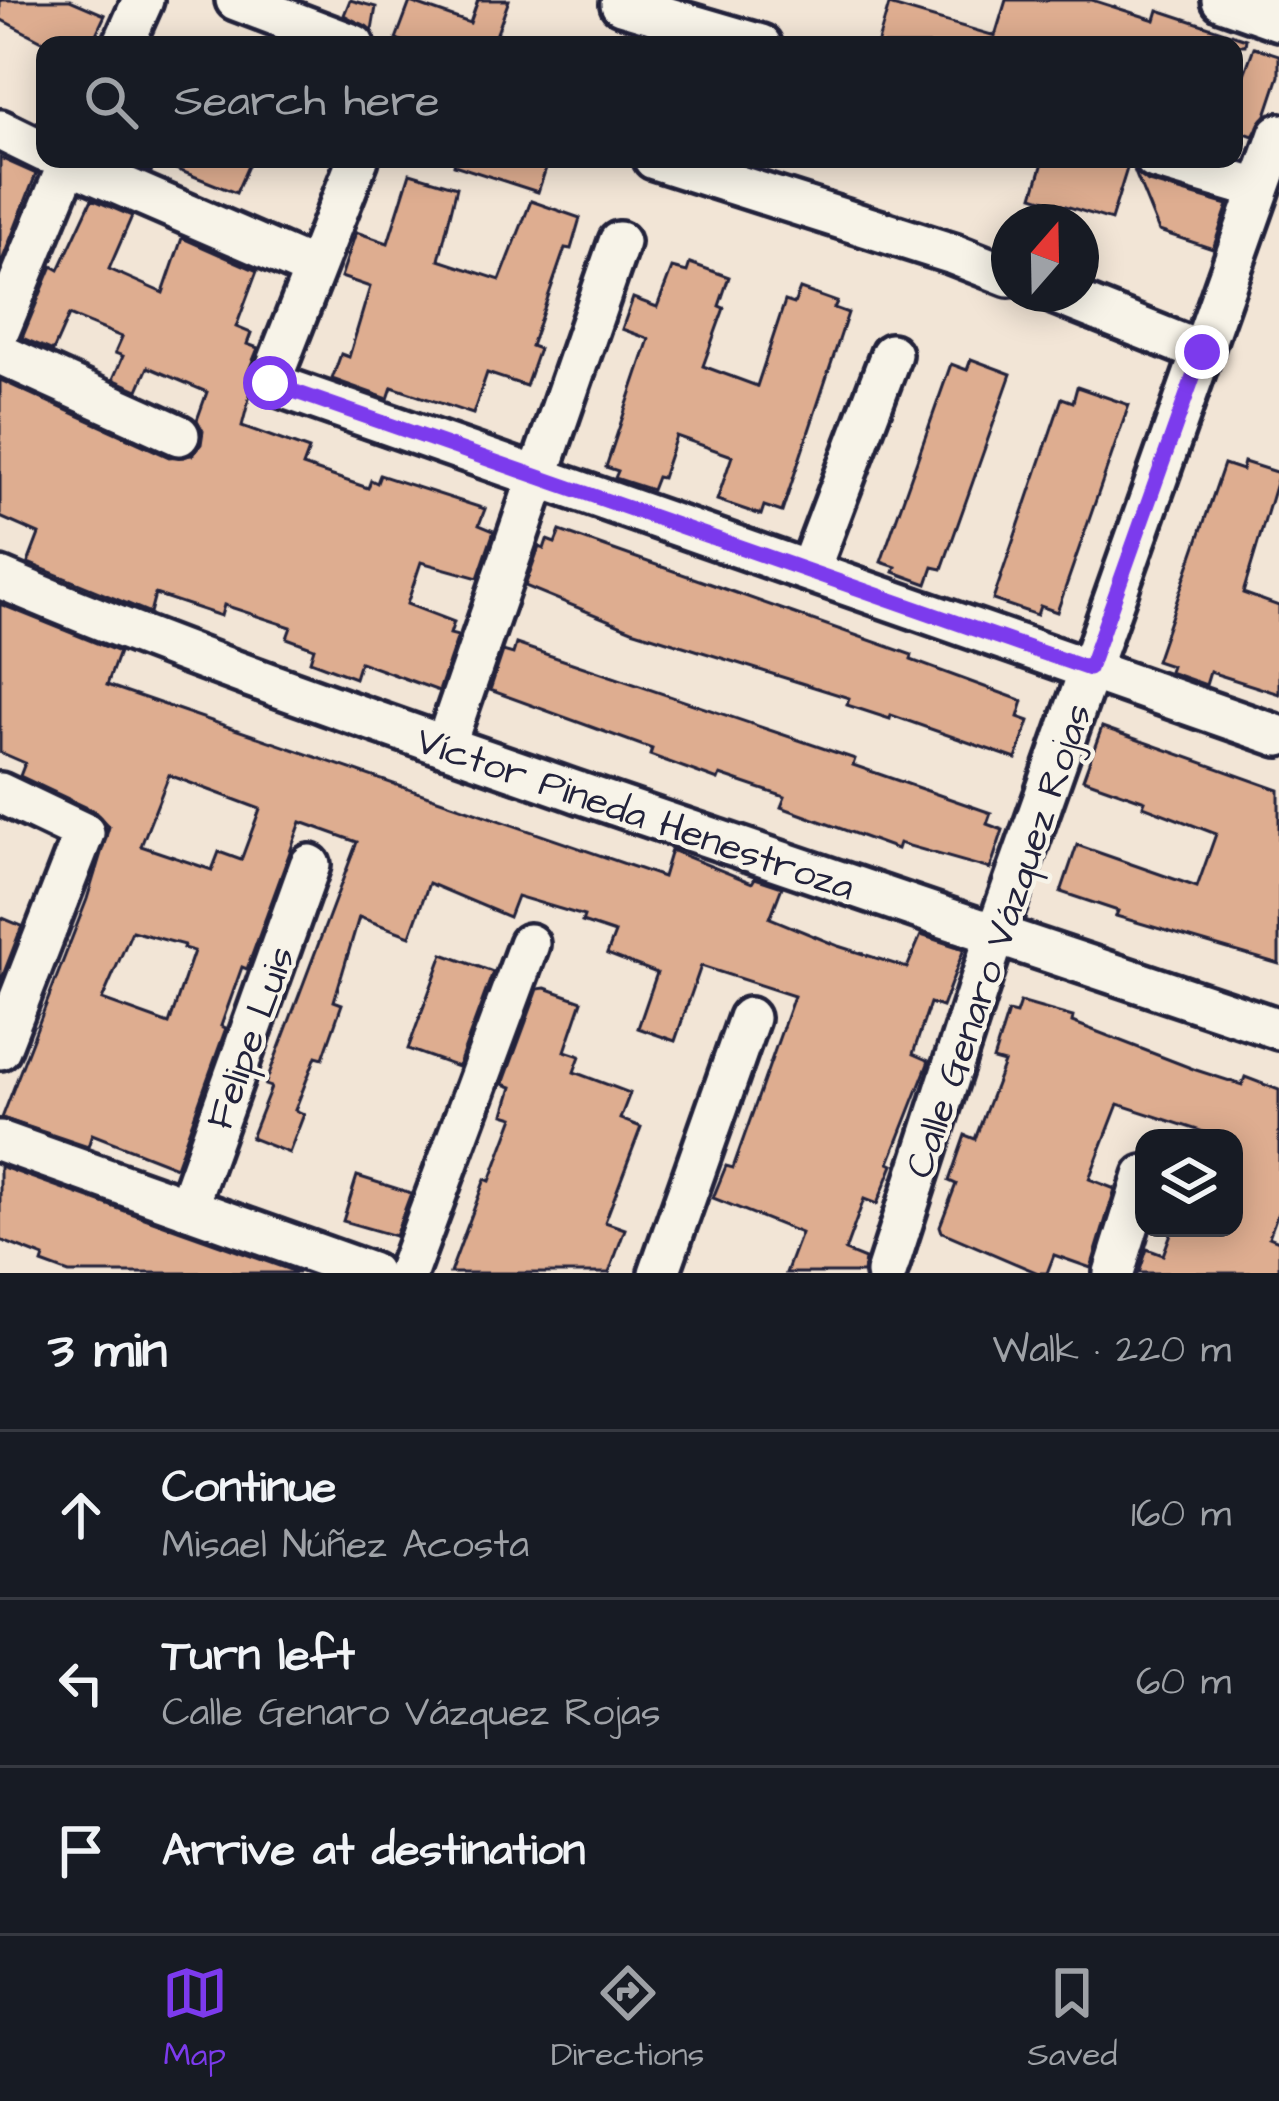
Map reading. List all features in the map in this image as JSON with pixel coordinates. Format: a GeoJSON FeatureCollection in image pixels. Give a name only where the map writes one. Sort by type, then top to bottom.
{"type":"FeatureCollection","features":[{"type":"Feature","properties":{"kind":"street"},"geometry":{"type":"LineString","coordinates":[[127,36],[143,0]]}},
{"type":"Feature","properties":{"kind":"street"},"geometry":{"type":"LineString","coordinates":[[236,0],[330,36]]}},
{"type":"Feature","properties":{"kind":"street"},"geometry":{"type":"LineString","coordinates":[[622,0],[621,4],[730,36]]}},
{"type":"Feature","properties":{"kind":"street"},"geometry":{"type":"LineString","coordinates":[[1222,0],[1279,20]]}},
{"type":"Feature","properties":{"kind":"street"},"geometry":{"type":"LineString","coordinates":[[0,130],[36,147]]}},
{"type":"Feature","properties":{"kind":"street","name":"Calle Genaro Vázquez Rojas"},"geometry":{"type":"LineString","coordinates":[[886,1273],[995,936],[1089,669],[1202,352],[1261,216],[1279,134]]}},
{"type":"Feature","properties":{"kind":"street"},"geometry":{"type":"LineString","coordinates":[[0,329],[57,168]]}},
{"type":"Feature","properties":{"kind":"street"},"geometry":{"type":"LineString","coordinates":[[84,168],[314,269]]}},
{"type":"Feature","properties":{"kind":"street"},"geometry":{"type":"LineString","coordinates":[[354,168],[270,383],[1279,736]]}},
{"type":"Feature","properties":{"kind":"street"},"geometry":{"type":"LineString","coordinates":[[682,168],[991,268]]}},
{"type":"Feature","properties":{"kind":"street"},"geometry":{"type":"LineString","coordinates":[[1171,168],[1261,216]]}},
{"type":"Feature","properties":{"kind":"street"},"geometry":{"type":"LineString","coordinates":[[445,746],[619,242]]}},
{"type":"Feature","properties":{"kind":"street"},"geometry":{"type":"LineString","coordinates":[[1099,311],[1202,352]]}},
{"type":"Feature","properties":{"kind":"street"},"geometry":{"type":"LineString","coordinates":[[0,354],[179,434]]}},
{"type":"Feature","properties":{"kind":"street"},"geometry":{"type":"LineString","coordinates":[[808,572],[891,354]]}},
{"type":"Feature","properties":{"kind":"street","name":"Víctor Pineda Henestroza"},"geometry":{"type":"LineString","coordinates":[[0,578],[97,619],[445,746],[1279,1029]]}},
{"type":"Feature","properties":{"kind":"street"},"geometry":{"type":"LineString","coordinates":[[0,793],[84,833],[1,1045]]}},
{"type":"Feature","properties":{"kind":"street","name":"Felipe Luis"},"geometry":{"type":"LineString","coordinates":[[187,1208],[310,866]]}},
{"type":"Feature","properties":{"kind":"street"},"geometry":{"type":"LineString","coordinates":[[407,1273],[529,944]]}},
{"type":"Feature","properties":{"kind":"street"},"geometry":{"type":"LineString","coordinates":[[659,1273],[749,1018]]}},
{"type":"Feature","properties":{"kind":"street"},"geometry":{"type":"LineString","coordinates":[[0,1141],[371,1273]]}},
{"type":"Feature","properties":{"kind":"street"},"geometry":{"type":"LineString","coordinates":[[1114,1273],[1135,1205]]}},
{"type":"Feature","properties":{"kind":"building"},"geometry":{"type":"Polygon","coordinates":[[[0,0],[70,0],[105,15],[95,36],[36,38],[0,19],[0,0]]]}},
{"type":"Feature","properties":{"kind":"building"},"geometry":{"type":"Polygon","coordinates":[[[350,0],[376,7],[372,30],[344,15],[350,0]]]}},
{"type":"Feature","properties":{"kind":"building"},"geometry":{"type":"Polygon","coordinates":[[[478,0],[509,0],[497,33],[506,36],[397,36],[410,2],[470,23],[478,0]]]}},
{"type":"Feature","properties":{"kind":"building"},"geometry":{"type":"Polygon","coordinates":[[[1006,0],[1092,0],[1155,20],[1158,10],[1237,36],[995,36],[1006,0]]]}},
{"type":"Feature","properties":{"kind":"building"},"geometry":{"type":"Polygon","coordinates":[[[889,5],[995,36],[880,36],[889,5]]]}},
{"type":"Feature","properties":{"kind":"building"},"geometry":{"type":"Polygon","coordinates":[[[1254,47],[1279,55],[1279,76],[1253,136],[1243,132],[1243,77],[1254,47]]]}},
{"type":"Feature","properties":{"kind":"building"},"geometry":{"type":"Polygon","coordinates":[[[0,158],[36,174],[0,266],[0,158]]]}},
{"type":"Feature","properties":{"kind":"building"},"geometry":{"type":"Polygon","coordinates":[[[174,168],[247,168],[236,193],[174,168]]]}},
{"type":"Feature","properties":{"kind":"building"},"geometry":{"type":"Polygon","coordinates":[[[463,168],[546,168],[538,192],[463,168]]]}},
{"type":"Feature","properties":{"kind":"building"},"geometry":{"type":"Polygon","coordinates":[[[1041,168],[1127,168],[1111,220],[1099,216],[1099,204],[1059,204],[1033,196],[1041,168]]]}},
{"type":"Feature","properties":{"kind":"building"},"geometry":{"type":"Polygon","coordinates":[[[1134,170],[1148,182],[1228,205],[1213,249],[1159,231],[1134,170]]]}},
{"type":"Feature","properties":{"kind":"building"},"geometry":{"type":"Polygon","coordinates":[[[410,173],[457,187],[439,260],[500,280],[531,201],[580,218],[531,346],[539,349],[526,386],[487,373],[473,414],[392,387],[388,399],[332,379],[341,354],[349,357],[370,287],[341,277],[356,232],[388,243],[410,173]]]}},
{"type":"Feature","properties":{"kind":"building"},"geometry":{"type":"Polygon","coordinates":[[[92,199],[132,216],[109,269],[163,293],[182,238],[257,271],[236,327],[251,333],[247,344],[258,348],[247,375],[250,395],[242,426],[309,450],[303,466],[368,488],[380,475],[485,509],[479,525],[494,531],[478,578],[421,562],[407,604],[454,622],[450,634],[458,636],[439,691],[360,662],[355,678],[310,661],[314,648],[287,638],[291,627],[224,605],[221,616],[155,594],[150,613],[28,563],[39,534],[0,517],[0,380],[169,457],[192,455],[201,444],[203,431],[197,420],[207,392],[148,367],[138,390],[113,379],[123,356],[115,353],[122,337],[69,315],[53,351],[22,338],[52,266],[59,270],[92,199]]]}},
{"type":"Feature","properties":{"kind":"building"},"geometry":{"type":"Polygon","coordinates":[[[690,263],[729,277],[719,306],[724,308],[703,366],[757,386],[785,301],[794,304],[800,289],[837,302],[834,308],[848,313],[782,512],[764,506],[761,515],[717,500],[732,456],[676,436],[662,478],[657,477],[652,490],[615,478],[618,471],[606,467],[649,339],[622,329],[633,298],[657,307],[672,268],[687,272],[690,263]]]}},
{"type":"Feature","properties":{"kind":"building"},"geometry":{"type":"Polygon","coordinates":[[[971,359],[1011,374],[942,569],[933,567],[927,584],[881,562],[951,364],[967,370],[971,359]]]}},
{"type":"Feature","properties":{"kind":"building"},"geometry":{"type":"Polygon","coordinates":[[[1077,387],[1129,405],[1057,612],[1040,606],[1037,615],[993,600],[1062,398],[1073,402],[1077,387]]]}},
{"type":"Feature","properties":{"kind":"building"},"geometry":{"type":"Polygon","coordinates":[[[1244,462],[1279,473],[1243,593],[1279,606],[1279,694],[1210,672],[1206,685],[1169,672],[1171,666],[1156,661],[1224,464],[1242,470],[1244,462]]]}},
{"type":"Feature","properties":{"kind":"building"},"geometry":{"type":"Polygon","coordinates":[[[560,531],[912,655],[911,660],[1023,701],[1018,717],[1029,721],[1016,759],[891,715],[890,719],[847,705],[849,698],[632,630],[525,586],[539,547],[544,549],[547,540],[555,543],[560,531]]]}},
{"type":"Feature","properties":{"kind":"building"},"geometry":{"type":"Polygon","coordinates":[[[0,604],[119,652],[107,685],[663,877],[671,850],[752,883],[755,878],[782,887],[770,918],[907,968],[921,935],[964,949],[942,1007],[930,1003],[913,1054],[929,1061],[889,1163],[893,1165],[877,1204],[864,1199],[845,1251],[865,1259],[863,1273],[786,1273],[801,1233],[713,1198],[726,1166],[733,1168],[794,996],[701,966],[675,1041],[638,1028],[657,973],[607,954],[615,933],[582,922],[584,916],[517,896],[509,917],[429,883],[410,936],[359,917],[334,1001],[342,1004],[323,1058],[316,1056],[295,1110],[304,1114],[289,1153],[251,1138],[271,1087],[265,1085],[357,842],[301,822],[247,969],[242,967],[221,1026],[226,1028],[176,1167],[92,1134],[88,1147],[2,1118],[87,899],[109,827],[94,811],[20,776],[25,763],[0,752],[0,604]],[[169,775],[141,846],[212,870],[219,852],[241,860],[260,809],[169,775]],[[132,931],[102,1000],[169,1024],[194,951],[132,931]]]}},
{"type":"Feature","properties":{"kind":"building"},"geometry":{"type":"Polygon","coordinates":[[[516,644],[855,759],[853,765],[991,813],[987,824],[1003,830],[990,869],[899,843],[897,849],[781,807],[785,797],[720,775],[718,780],[650,755],[652,749],[490,690],[503,651],[513,654],[516,644]]]}},
{"type":"Feature","properties":{"kind":"building"},"geometry":{"type":"Polygon","coordinates":[[[1102,727],[1279,790],[1279,964],[1116,916],[1118,911],[1061,892],[1077,845],[1197,887],[1216,834],[1083,779],[1102,727]]]}},
{"type":"Feature","properties":{"kind":"building"},"geometry":{"type":"Polygon","coordinates":[[[0,917],[22,926],[0,983],[0,917]]]}},
{"type":"Feature","properties":{"kind":"building"},"geometry":{"type":"Polygon","coordinates":[[[443,954],[493,972],[458,1067],[408,1049],[443,954]]]}},
{"type":"Feature","properties":{"kind":"building"},"geometry":{"type":"Polygon","coordinates":[[[538,989],[582,1001],[565,1051],[580,1056],[574,1072],[630,1093],[620,1119],[641,1127],[605,1222],[625,1229],[609,1273],[450,1273],[514,1117],[504,1114],[512,1087],[503,1084],[538,989]]]}},
{"type":"Feature","properties":{"kind":"building"},"geometry":{"type":"Polygon","coordinates":[[[1020,1002],[1073,1017],[1072,1022],[1196,1070],[1242,1085],[1245,1077],[1279,1090],[1279,1210],[1269,1237],[1279,1241],[1279,1273],[1139,1273],[1147,1249],[1163,1255],[1170,1237],[1243,1237],[1243,1129],[1194,1129],[1118,1104],[1089,1179],[1115,1189],[1091,1268],[1054,1255],[1047,1273],[1038,1273],[942,1232],[956,1184],[949,1181],[965,1135],[975,1139],[1004,1063],[993,1060],[1008,1012],[1016,1014],[1020,1002]]]}},
{"type":"Feature","properties":{"kind":"building"},"geometry":{"type":"Polygon","coordinates":[[[0,1166],[299,1273],[69,1273],[42,1263],[44,1257],[0,1240],[0,1166]]]}},
{"type":"Feature","properties":{"kind":"building"},"geometry":{"type":"Polygon","coordinates":[[[357,1176],[411,1193],[395,1236],[343,1221],[357,1176]]]}},
{"type":"Feature","properties":{"kind":"route"},"geometry":{"type":"LineString","coordinates":[[270,383],[1089,669],[1202,352]]}}]}
